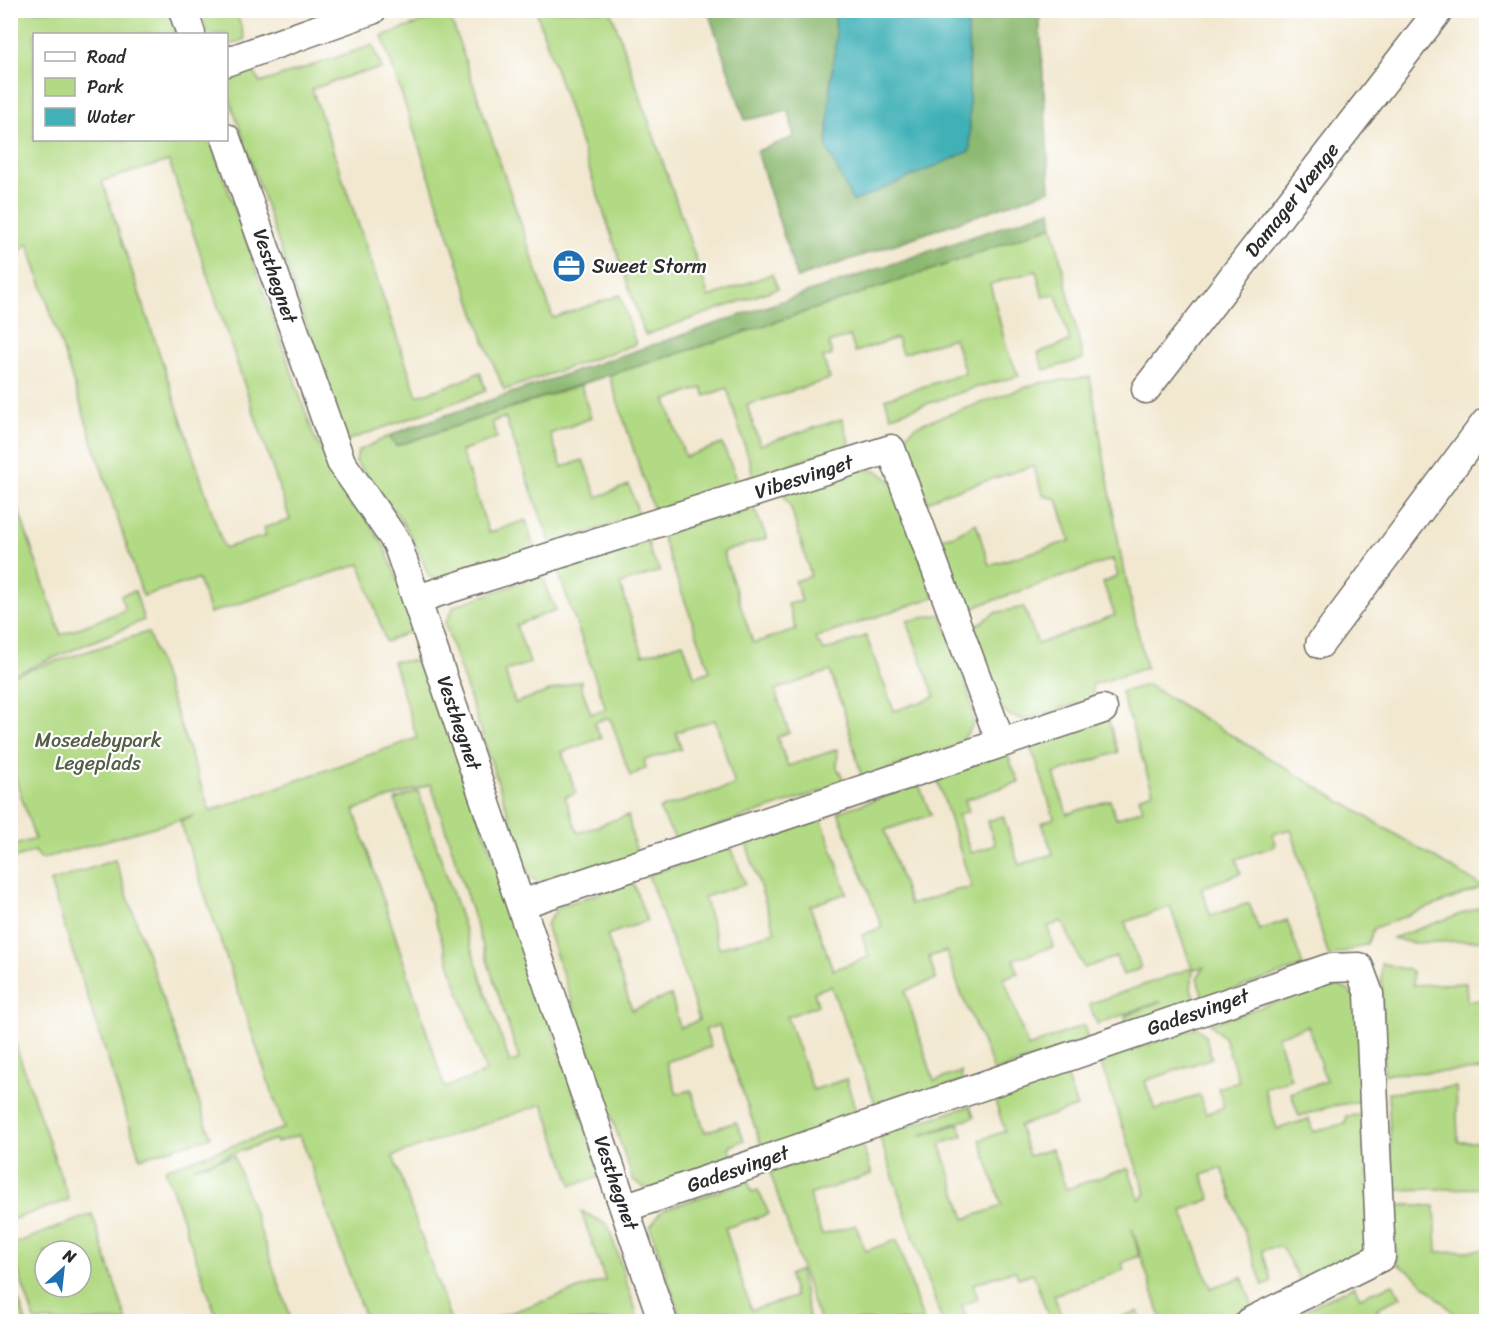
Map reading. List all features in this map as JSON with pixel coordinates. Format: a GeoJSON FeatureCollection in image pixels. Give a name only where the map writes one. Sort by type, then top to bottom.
{"type":"FeatureCollection","features":[{"type":"Feature","properties":{"kind":"street"},"geometry":{"type":"LineString","coordinates":[[183,10],[191,33]]}},
{"type":"Feature","properties":{"kind":"street"},"geometry":{"type":"LineString","coordinates":[[228,61],[372,10]]}},
{"type":"Feature","properties":{"kind":"street","name":"Damager Vænge"},"geometry":{"type":"LineString","coordinates":[[1146,389],[1438,10]]}},
{"type":"Feature","properties":{"kind":"street","name":"Vesthegnet"},"geometry":{"type":"LineString","coordinates":[[227,141],[341,462],[397,543],[663,1322]]}},
{"type":"Feature","properties":{"kind":"street"},"geometry":{"type":"LineString","coordinates":[[1320,644],[1486,422]]}},
{"type":"Feature","properties":{"kind":"street","name":"Vibesvinget"},"geometry":{"type":"LineString","coordinates":[[417,599],[891,449],[1001,743]]}},
{"type":"Feature","properties":{"kind":"street"},"geometry":{"type":"LineString","coordinates":[[521,903],[1103,710]]}},
{"type":"Feature","properties":{"kind":"street","name":"Gadesvinget"},"geometry":{"type":"LineString","coordinates":[[624,1208],[1329,968],[1359,967],[1369,994],[1381,1257],[1250,1322]]}},
{"type":"Feature","properties":{"kind":"green space"},"geometry":{"type":"Polygon","coordinates":[[[11,11],[170,11],[177,33],[33,33],[33,141],[211,141],[315,439],[384,546],[417,628],[386,642],[360,564],[210,613],[198,579],[143,596],[28,243],[19,253],[11,254],[10,169],[17,168],[10,161],[11,11]],[[169,161],[102,181],[224,548],[266,536],[263,528],[290,520],[169,161]]]}},
{"type":"Feature","properties":{"kind":"green space"},"geometry":{"type":"Polygon","coordinates":[[[203,11],[236,11],[245,39],[228,44],[228,33],[208,33],[200,15],[203,11]]]}},
{"type":"Feature","properties":{"kind":"green space"},"geometry":{"type":"Polygon","coordinates":[[[536,11],[611,11],[709,297],[772,274],[778,288],[645,335],[536,11]]]}},
{"type":"Feature","properties":{"kind":"green space"},"geometry":{"type":"Polygon","coordinates":[[[708,11],[835,11],[836,40],[830,89],[970,151],[968,21],[964,11],[1039,11],[1050,190],[797,278],[757,151],[794,137],[789,111],[745,120],[708,11]]]}},
{"type":"Feature","properties":{"kind":"green space"},"geometry":{"type":"Polygon","coordinates":[[[449,13],[553,318],[620,295],[636,344],[504,390],[485,343],[382,36],[449,13]]]}},
{"type":"Feature","properties":{"kind":"green space"},"geometry":{"type":"Polygon","coordinates":[[[373,45],[382,69],[355,74],[312,89],[417,396],[460,382],[480,372],[486,391],[346,441],[228,94],[228,76],[235,67],[250,63],[260,83],[373,45]]]}},
{"type":"Feature","properties":{"kind":"green space"},"geometry":{"type":"Polygon","coordinates":[[[1051,210],[1053,226],[934,269],[396,446],[389,436],[411,427],[1051,210]]]}},
{"type":"Feature","properties":{"kind":"green space"},"geometry":{"type":"Polygon","coordinates":[[[1053,226],[1083,359],[1044,370],[1038,353],[1070,341],[1056,295],[1043,297],[1036,271],[990,284],[1007,350],[1019,376],[974,388],[891,416],[885,399],[965,373],[954,338],[902,354],[897,338],[855,352],[850,336],[829,343],[832,355],[823,358],[830,379],[747,405],[760,445],[842,419],[850,444],[753,478],[727,388],[705,396],[702,388],[666,400],[685,457],[722,444],[739,483],[654,511],[609,375],[832,303],[1053,226]]]}},
{"type":"Feature","properties":{"kind":"green space"},"geometry":{"type":"Polygon","coordinates":[[[1090,377],[1121,556],[1146,668],[1092,685],[1094,699],[1024,720],[1009,715],[996,702],[971,627],[994,613],[1024,607],[1038,644],[1115,615],[1103,583],[1118,576],[1113,559],[980,605],[965,613],[941,538],[955,535],[976,523],[989,565],[1070,541],[1057,499],[1044,496],[1033,466],[941,495],[928,502],[904,437],[918,425],[1038,383],[1090,377]]]}},
{"type":"Feature","properties":{"kind":"green space"},"geometry":{"type":"Polygon","coordinates":[[[581,385],[591,418],[550,434],[562,467],[583,460],[597,497],[629,485],[639,515],[551,545],[505,417],[492,422],[497,438],[461,451],[489,533],[526,520],[537,552],[447,582],[429,577],[418,549],[399,517],[356,462],[358,451],[389,436],[396,446],[581,385]]]}},
{"type":"Feature","properties":{"kind":"green space"},"geometry":{"type":"Polygon","coordinates":[[[861,468],[879,472],[894,483],[934,597],[815,638],[824,651],[866,636],[894,711],[935,697],[907,621],[941,614],[971,703],[972,726],[967,735],[954,747],[862,778],[830,671],[775,690],[789,732],[777,737],[788,766],[838,749],[837,767],[845,783],[676,840],[659,809],[735,785],[715,720],[676,732],[681,749],[644,760],[646,768],[630,776],[611,720],[606,718],[594,723],[601,738],[562,752],[576,793],[565,797],[578,833],[628,815],[638,855],[549,886],[530,878],[445,624],[454,606],[543,575],[547,591],[556,610],[516,625],[530,663],[505,671],[515,703],[581,680],[591,714],[606,709],[558,571],[648,540],[651,555],[660,571],[620,584],[643,655],[683,643],[695,677],[710,671],[661,534],[752,504],[767,538],[723,552],[753,643],[796,630],[788,604],[802,601],[795,581],[811,576],[791,508],[783,494],[861,468]]]}},
{"type":"Feature","properties":{"kind":"green space","name":"Mosedebypark Legeplads"},"geometry":{"type":"Polygon","coordinates":[[[10,485],[61,635],[125,610],[121,595],[135,591],[144,620],[13,675],[148,632],[210,811],[417,738],[393,661],[426,661],[603,1176],[572,1185],[543,1104],[393,1156],[451,1321],[366,1321],[300,1135],[277,1142],[275,1139],[194,1167],[234,1156],[292,1321],[218,1321],[165,1169],[284,1128],[180,821],[196,815],[41,859],[35,851],[11,860],[11,846],[35,839],[14,774],[11,775],[10,485]],[[431,784],[354,810],[445,1088],[486,1072],[395,800],[418,791],[510,1063],[519,1059],[431,784]]]}},
{"type":"Feature","properties":{"kind":"green space"},"geometry":{"type":"Polygon","coordinates":[[[1148,685],[1483,887],[1374,928],[1367,944],[1329,957],[1291,829],[1273,834],[1275,846],[1236,859],[1241,873],[1201,888],[1211,916],[1249,903],[1259,930],[1287,920],[1303,966],[1204,1000],[1197,978],[1204,967],[1193,969],[1191,990],[1198,1002],[1128,1028],[1125,1016],[1161,1001],[1097,1024],[1089,1004],[1192,968],[1170,907],[1125,922],[1141,968],[1123,975],[1116,957],[1084,968],[1062,921],[1048,927],[1053,947],[1014,959],[1018,973],[1004,978],[1028,1047],[1084,1025],[1088,1040],[993,1072],[946,951],[929,957],[936,979],[905,991],[934,1081],[961,1072],[962,1081],[876,1112],[874,1100],[831,986],[814,992],[818,1005],[787,1017],[813,1090],[846,1079],[858,1117],[763,1150],[719,1025],[705,1030],[711,1047],[666,1062],[677,1094],[691,1090],[705,1132],[736,1122],[744,1140],[729,1147],[734,1160],[648,1190],[633,1180],[546,925],[558,907],[633,882],[647,921],[607,935],[632,1010],[671,995],[680,1028],[699,1020],[648,875],[731,847],[745,884],[704,897],[719,948],[775,932],[746,843],[820,818],[847,893],[810,906],[833,970],[869,957],[862,935],[882,927],[838,812],[919,785],[931,815],[885,830],[910,905],[957,890],[972,888],[936,775],[1007,754],[1019,782],[965,800],[969,811],[958,815],[971,853],[995,845],[988,821],[1003,816],[1019,865],[1053,854],[1042,823],[1054,818],[1036,760],[1029,746],[1108,718],[1118,752],[1054,774],[1067,814],[1110,800],[1116,819],[1143,809],[1139,797],[1153,792],[1121,692],[1148,685]]]}},
{"type":"Feature","properties":{"kind":"green space"},"geometry":{"type":"Polygon","coordinates":[[[115,860],[211,1137],[140,1158],[50,882],[115,860]]]}},
{"type":"Feature","properties":{"kind":"green space"},"geometry":{"type":"Polygon","coordinates":[[[1486,905],[1486,940],[1411,943],[1393,938],[1486,905]]]}},
{"type":"Feature","properties":{"kind":"green space"},"geometry":{"type":"Polygon","coordinates":[[[1381,963],[1412,971],[1413,985],[1466,983],[1467,1001],[1486,1000],[1486,1070],[1384,1074],[1381,963]]]}},
{"type":"Feature","properties":{"kind":"green space"},"geometry":{"type":"Polygon","coordinates":[[[1332,983],[1348,990],[1358,1002],[1367,1100],[1333,1106],[1299,1116],[1291,1093],[1326,1081],[1308,1026],[1277,1036],[1291,1079],[1264,1088],[1277,1129],[1309,1119],[1313,1132],[1346,1123],[1346,1116],[1364,1115],[1370,1236],[1361,1254],[1303,1286],[1281,1246],[1262,1250],[1272,1282],[1263,1286],[1222,1168],[1202,1175],[1211,1199],[1182,1210],[1211,1288],[1242,1277],[1254,1309],[1224,1321],[1162,1321],[1132,1228],[1139,1256],[1122,1263],[1124,1270],[1054,1295],[1063,1321],[1050,1321],[1033,1273],[1018,1278],[1015,1270],[973,1284],[978,1299],[962,1305],[968,1321],[942,1321],[879,1135],[970,1106],[974,1117],[918,1136],[959,1124],[963,1136],[940,1144],[965,1219],[1002,1206],[980,1140],[1005,1131],[994,1098],[1065,1074],[1077,1107],[1019,1126],[1029,1156],[1052,1149],[1066,1189],[1128,1168],[1139,1199],[1146,1194],[1100,1061],[1197,1027],[1205,1035],[1212,1058],[1145,1081],[1155,1110],[1199,1095],[1206,1114],[1224,1107],[1218,1088],[1239,1081],[1224,1037],[1210,1024],[1332,983]]]}},
{"type":"Feature","properties":{"kind":"green space"},"geometry":{"type":"Polygon","coordinates":[[[10,1029],[69,1200],[11,1220],[10,1220],[10,1029]]]}},
{"type":"Feature","properties":{"kind":"green space"},"geometry":{"type":"Polygon","coordinates":[[[1456,1087],[1458,1142],[1486,1142],[1486,1188],[1393,1190],[1388,1093],[1456,1087]]]}},
{"type":"Feature","properties":{"kind":"green space"},"geometry":{"type":"Polygon","coordinates":[[[861,1142],[872,1174],[809,1195],[822,1235],[856,1225],[865,1251],[897,1240],[923,1321],[820,1321],[813,1303],[770,1172],[861,1142]]]}},
{"type":"Feature","properties":{"kind":"green space"},"geometry":{"type":"Polygon","coordinates":[[[748,1181],[752,1192],[758,1190],[769,1214],[725,1228],[751,1310],[795,1297],[789,1275],[800,1270],[810,1321],[682,1321],[650,1227],[662,1210],[748,1181]]]}},
{"type":"Feature","properties":{"kind":"green space"},"geometry":{"type":"Polygon","coordinates":[[[1393,1206],[1435,1206],[1437,1252],[1486,1250],[1486,1321],[1462,1321],[1413,1274],[1397,1264],[1393,1206]]]}},
{"type":"Feature","properties":{"kind":"green space"},"geometry":{"type":"Polygon","coordinates":[[[581,1211],[608,1225],[639,1321],[486,1321],[605,1280],[581,1211]]]}},
{"type":"Feature","properties":{"kind":"green space"},"geometry":{"type":"Polygon","coordinates":[[[92,1214],[127,1321],[35,1321],[11,1251],[11,1245],[92,1214]]]}},
{"type":"Feature","properties":{"kind":"green space"},"geometry":{"type":"Polygon","coordinates":[[[1393,1284],[1401,1297],[1377,1308],[1383,1321],[1330,1321],[1327,1312],[1308,1321],[1279,1322],[1354,1286],[1360,1297],[1393,1284]]]}},
{"type":"Feature","properties":{"kind":"green space"},"geometry":{"type":"Polygon","coordinates":[[[15,1291],[26,1321],[11,1321],[11,1292],[15,1291]]]}},
{"type":"Feature","properties":{"kind":"green space"},"geometry":{"type":"Polygon","coordinates":[[[1138,1311],[1142,1321],[1110,1321],[1138,1311]]]}},
{"type":"Feature","properties":{"kind":"water"},"geometry":{"type":"Polygon","coordinates":[[[835,11],[964,11],[968,20],[970,151],[853,202],[827,148],[830,89],[836,40],[835,11]]]}},
{"type":"Feature","properties":{"kind":"place","name":"Sweet Storm"},"geometry":{"type":"Point","coordinates":[569,266]}}]}
